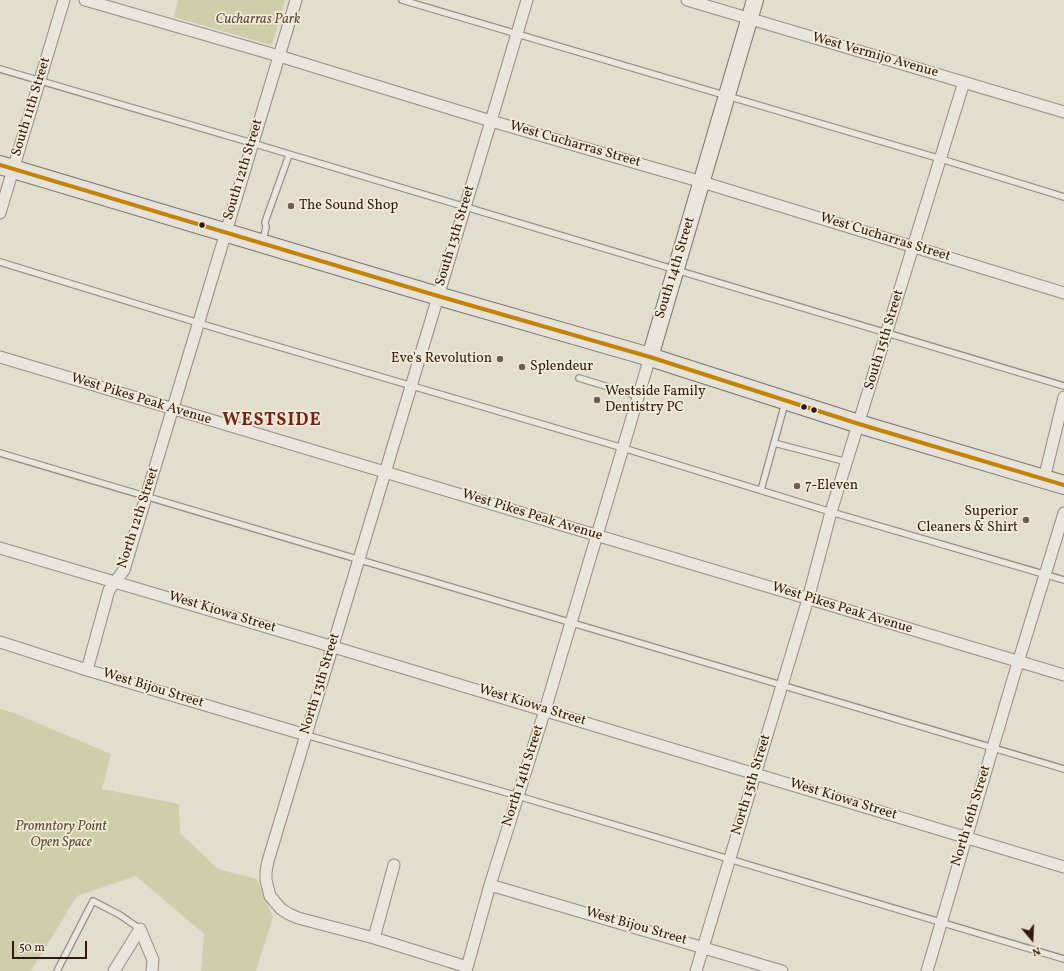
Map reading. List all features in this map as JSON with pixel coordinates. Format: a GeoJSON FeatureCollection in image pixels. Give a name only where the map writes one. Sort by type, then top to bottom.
{"type":"FeatureCollection","features":[{"type":"Feature","properties":{"kind":"main road"},"geometry":{"type":"LineString","coordinates":[[7,167],[262,244],[650,357],[859,424],[1064,485]]}},
{"type":"Feature","properties":{"kind":"street","name":"South 11th Street"},"geometry":{"type":"LineString","coordinates":[[0,214],[7,167],[39,81],[64,0]]}},
{"type":"Feature","properties":{"kind":"street","name":"West Cucharras Street"},"geometry":{"type":"LineString","coordinates":[[85,0],[702,182],[1064,293]]}},
{"type":"Feature","properties":{"kind":"street","name":"South 12th Street"},"geometry":{"type":"LineString","coordinates":[[173,409],[296,0]]}},
{"type":"Feature","properties":{"kind":"street","name":"South 13th Street"},"geometry":{"type":"LineString","coordinates":[[384,473],[492,121],[526,0]]}},
{"type":"Feature","properties":{"kind":"street","name":"West Vermijo Avenue"},"geometry":{"type":"LineString","coordinates":[[687,0],[1064,112]]}},
{"type":"Feature","properties":{"kind":"street","name":"South 14th Street"},"geometry":{"type":"LineString","coordinates":[[597,536],[755,0]]}},
{"type":"Feature","properties":{"kind":"street","name":"South 15th Street"},"geometry":{"type":"LineString","coordinates":[[808,599],[831,512],[964,82]]}},
{"type":"Feature","properties":{"kind":"street","name":"West Pikes Peak Avenue"},"geometry":{"type":"LineString","coordinates":[[0,357],[1064,675]]}},
{"type":"Feature","properties":{"kind":"street"},"geometry":{"type":"LineString","coordinates":[[1044,479],[1064,397]]}},
{"type":"Feature","properties":{"kind":"street","name":"North 12th Street"},"geometry":{"type":"LineString","coordinates":[[87,670],[109,590],[124,570],[173,409]]}},
{"type":"Feature","properties":{"kind":"street","name":"North 13th Street"},"geometry":{"type":"LineString","coordinates":[[374,938],[298,918],[281,909],[270,896],[266,880],[268,861],[384,473]]}},
{"type":"Feature","properties":{"kind":"street","name":"North 16th Street"},"geometry":{"type":"LineString","coordinates":[[926,971],[1018,662],[1064,516]]}},
{"type":"Feature","properties":{"kind":"street","name":"North 14th Street"},"geometry":{"type":"LineString","coordinates":[[467,969],[490,885],[545,710],[597,536]]}},
{"type":"Feature","properties":{"kind":"street","name":"West Kiowa Street"},"geometry":{"type":"LineString","coordinates":[[0,548],[333,646],[1064,867]]}},
{"type":"Feature","properties":{"kind":"street","name":"North 15th Street"},"geometry":{"type":"LineString","coordinates":[[696,971],[808,599]]}},
{"type":"Feature","properties":{"kind":"street","name":"West Bijou Street"},"geometry":{"type":"LineString","coordinates":[[0,642],[87,670],[306,735]]}},
{"type":"Feature","properties":{"kind":"street"},"geometry":{"type":"LineString","coordinates":[[394,865],[374,938],[467,969]]}},
{"type":"Feature","properties":{"kind":"street","name":"West Bijou Street"},"geometry":{"type":"LineString","coordinates":[[490,885],[782,971]]}},
{"type":"Feature","properties":{"kind":"street"},"geometry":{"type":"LineString","coordinates":[[114,971],[140,929]]}},
{"type":"Feature","properties":{"kind":"street"},"geometry":{"type":"LineString","coordinates":[[140,929],[153,960],[152,971]]}},
{"type":"Feature","properties":{"kind":"lane"},"geometry":{"type":"LineString","coordinates":[[402,0],[941,159],[1064,197]]}},
{"type":"Feature","properties":{"kind":"lane"},"geometry":{"type":"LineString","coordinates":[[0,70],[1064,386]]}},
{"type":"Feature","properties":{"kind":"lane"},"geometry":{"type":"LineString","coordinates":[[262,244],[266,227],[265,222],[289,155]]}},
{"type":"Feature","properties":{"kind":"lane"},"geometry":{"type":"LineString","coordinates":[[0,262],[623,448],[831,512],[1064,580]]}},
{"type":"Feature","properties":{"kind":"lane"},"geometry":{"type":"LineString","coordinates":[[579,378],[638,396]]}},
{"type":"Feature","properties":{"kind":"lane"},"geometry":{"type":"LineString","coordinates":[[761,490],[786,400]]}},
{"type":"Feature","properties":{"kind":"lane"},"geometry":{"type":"LineString","coordinates":[[774,443],[847,462]]}},
{"type":"Feature","properties":{"kind":"lane"},"geometry":{"type":"LineString","coordinates":[[0,453],[1064,770]]}},
{"type":"Feature","properties":{"kind":"lane"},"geometry":{"type":"LineString","coordinates":[[306,735],[518,796],[1064,959]]}},
{"type":"Feature","properties":{"kind":"lane"},"geometry":{"type":"LineString","coordinates":[[57,971],[93,901],[120,915],[140,929]]}},
{"type":"Feature","properties":{"kind":"green space","name":"Cucharras Park"},"geometry":{"type":"Polygon","coordinates":[[[178,0],[285,0],[271,45],[174,17],[178,0]]]}},
{"type":"Feature","properties":{"kind":"green space","name":"Promntory Point Open Space"},"geometry":{"type":"Polygon","coordinates":[[[0,709],[14,713],[111,754],[102,789],[179,804],[180,833],[218,869],[257,879],[273,917],[256,971],[201,971],[204,934],[136,876],[77,896],[31,971],[0,971],[0,709]]]}},
{"type":"Feature","properties":{"kind":"transit line"},"geometry":{"type":"LineString","coordinates":[[0,165],[438,296],[650,357],[859,424],[1064,485]]}},
{"type":"Feature","properties":{"kind":"place","name":"The Sound Shop"},"geometry":{"type":"Point","coordinates":[291,206]}},
{"type":"Feature","properties":{"kind":"place","name":"Eve's Revolution"},"geometry":{"type":"Point","coordinates":[500,359]}},
{"type":"Feature","properties":{"kind":"place","name":"Splendeur"},"geometry":{"type":"Point","coordinates":[522,367]}},
{"type":"Feature","properties":{"kind":"place","name":"Westside Family Dentistry PC"},"geometry":{"type":"Point","coordinates":[597,400]}},
{"type":"Feature","properties":{"kind":"place","name":"7-Eleven"},"geometry":{"type":"Point","coordinates":[797,486]}},
{"type":"Feature","properties":{"kind":"place","name":"Superior Cleaners & Shirt"},"geometry":{"type":"Point","coordinates":[1026,520]}},
{"type":"Feature","properties":{"kind":"district","name":"WESTSIDE"},"geometry":{"type":"Point","coordinates":[272,422]}}]}
